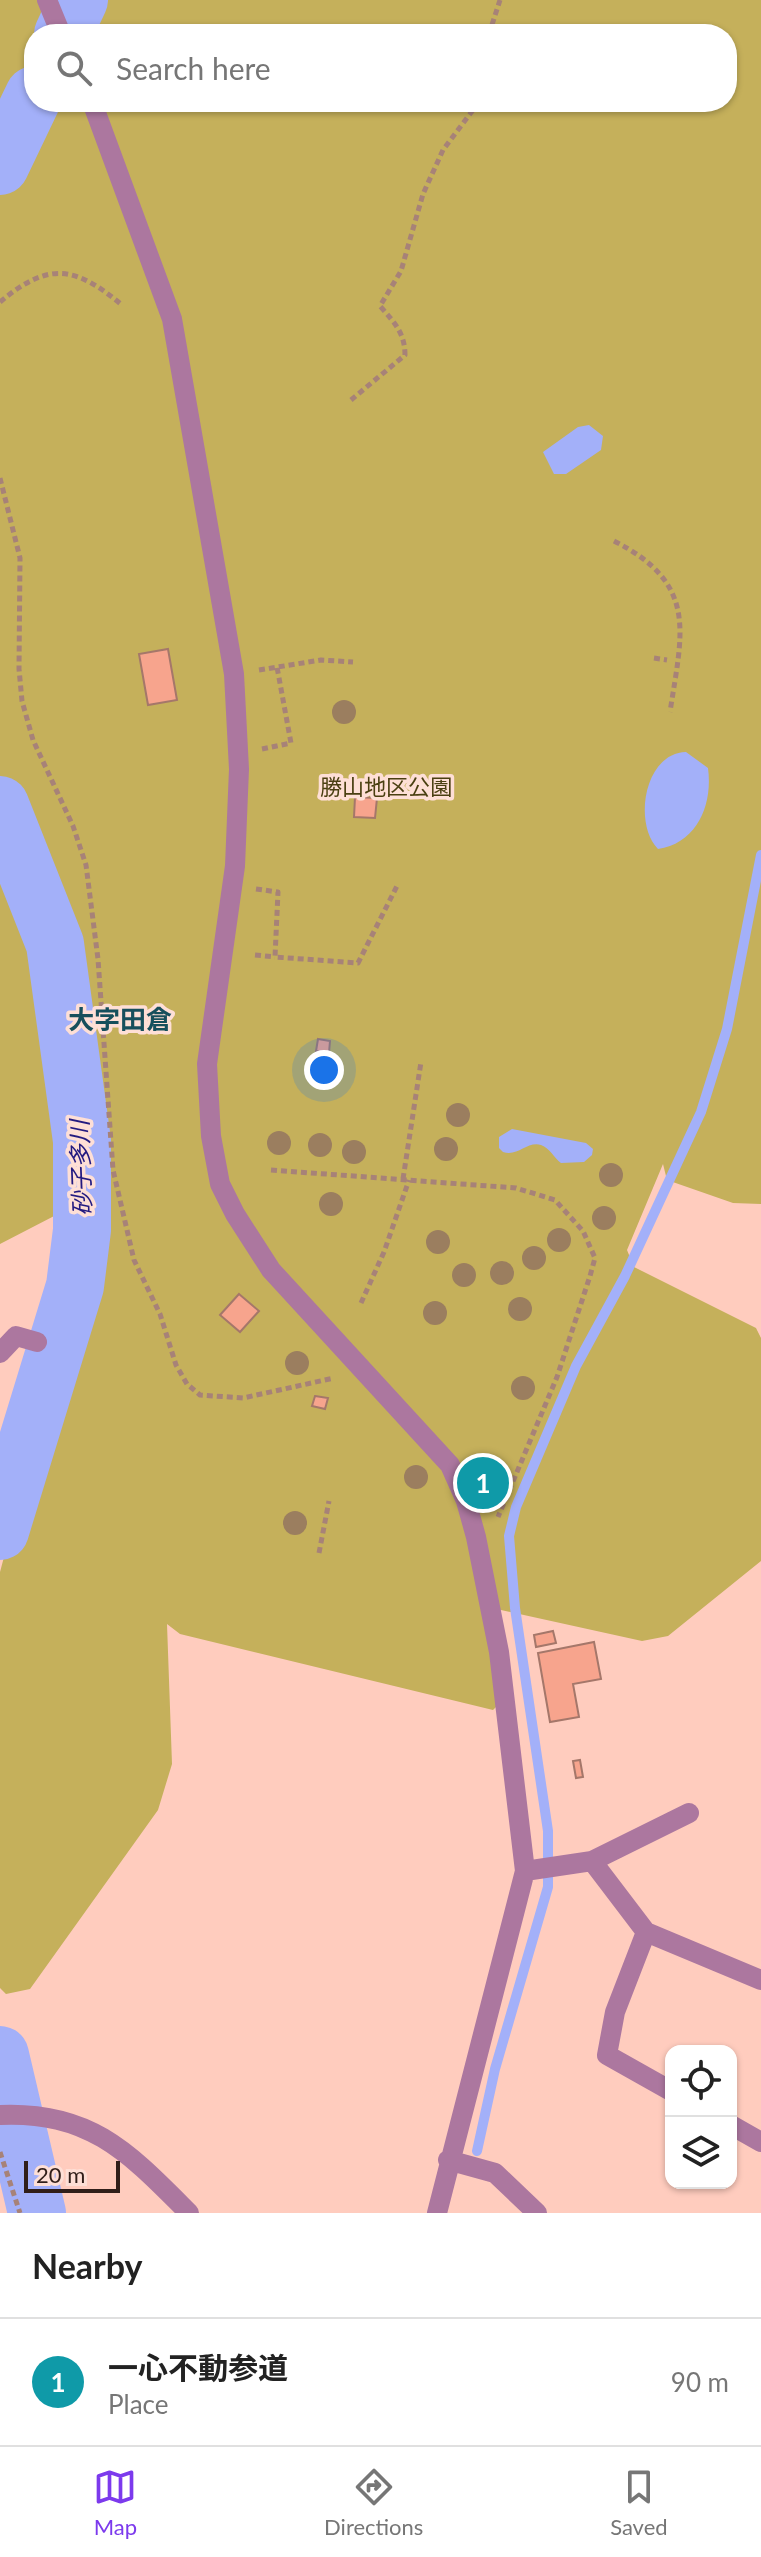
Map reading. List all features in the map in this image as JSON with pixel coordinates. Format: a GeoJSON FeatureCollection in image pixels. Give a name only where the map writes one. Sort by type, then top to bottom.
{"type":"FeatureCollection","features":[{"type":"Feature","properties":{"kind":"street"},"geometry":{"type":"LineString","coordinates":[[47,0],[57,24]]}},
{"type":"Feature","properties":{"kind":"street"},"geometry":{"type":"LineString","coordinates":[[96,112],[172,319],[234,674],[239,769],[235,866],[207,1064],[211,1136],[220,1184],[235,1214],[271,1270],[450,1465],[466,1501],[499,1652],[525,1871],[448,2160],[437,2213]]}},
{"type":"Feature","properties":{"kind":"street"},"geometry":{"type":"LineString","coordinates":[[0,1353],[16,1336],[37,1342]]}},
{"type":"Feature","properties":{"kind":"street"},"geometry":{"type":"LineString","coordinates":[[525,1871],[592,1861],[689,1813]]}},
{"type":"Feature","properties":{"kind":"street"},"geometry":{"type":"LineString","coordinates":[[592,1861],[646,1932],[761,1980]]}},
{"type":"Feature","properties":{"kind":"street"},"geometry":{"type":"LineString","coordinates":[[646,1932],[615,2012],[607,2055],[665,2088]]}},
{"type":"Feature","properties":{"kind":"street"},"geometry":{"type":"LineString","coordinates":[[0,2115],[27,2114],[69,2120],[129,2153],[189,2213]]}},
{"type":"Feature","properties":{"kind":"street"},"geometry":{"type":"LineString","coordinates":[[737,2128],[761,2142]]}},
{"type":"Feature","properties":{"kind":"street"},"geometry":{"type":"LineString","coordinates":[[448,2160],[495,2173],[537,2213]]}},
{"type":"Feature","properties":{"kind":"path"},"geometry":{"type":"LineString","coordinates":[[492,24],[500,0]]}},
{"type":"Feature","properties":{"kind":"path"},"geometry":{"type":"LineString","coordinates":[[351,400],[405,355],[405,341],[399,328],[380,306],[401,271],[423,194],[443,150],[472,112]]}},
{"type":"Feature","properties":{"kind":"path"},"geometry":{"type":"LineString","coordinates":[[0,302],[26,282],[65,273],[90,278],[122,305]]}},
{"type":"Feature","properties":{"kind":"path"},"geometry":{"type":"LineString","coordinates":[[0,478],[20,558],[19,669],[22,701],[33,740],[73,826],[86,865],[98,959],[113,1170],[134,1260],[160,1314],[176,1365],[187,1384],[200,1395],[243,1398],[334,1378]]}},
{"type":"Feature","properties":{"kind":"path"},"geometry":{"type":"LineString","coordinates":[[614,541],[634,551],[673,592],[682,620],[670,712]]}},
{"type":"Feature","properties":{"kind":"path"},"geometry":{"type":"LineString","coordinates":[[654,658],[667,660]]}},
{"type":"Feature","properties":{"kind":"path"},"geometry":{"type":"LineString","coordinates":[[246,672],[321,660],[353,662]]}},
{"type":"Feature","properties":{"kind":"path"},"geometry":{"type":"LineString","coordinates":[[261,763],[261,749],[291,743],[277,667]]}},
{"type":"Feature","properties":{"kind":"path"},"geometry":{"type":"LineString","coordinates":[[257,877],[256,891],[278,892],[275,957]]}},
{"type":"Feature","properties":{"kind":"path"},"geometry":{"type":"LineString","coordinates":[[255,955],[358,963],[397,886]]}},
{"type":"Feature","properties":{"kind":"path"},"geometry":{"type":"LineString","coordinates":[[361,1303],[384,1252],[406,1179],[421,1062]]}},
{"type":"Feature","properties":{"kind":"path"},"geometry":{"type":"LineString","coordinates":[[271,1170],[516,1188],[555,1200],[583,1231],[595,1258],[557,1377],[497,1519]]}},
{"type":"Feature","properties":{"kind":"path"},"geometry":{"type":"LineString","coordinates":[[319,1553],[329,1501]]}},
{"type":"Feature","properties":{"kind":"path"},"geometry":{"type":"LineString","coordinates":[[0,2152],[20,2213]]}},
{"type":"Feature","properties":{"kind":"green space","name":"勝山地区公園"},"geometry":{"type":"Polygon","coordinates":[[[0,0],[761,0],[761,1204],[733,1203],[667,1180],[663,1164],[627,1250],[634,1267],[756,1328],[761,1338],[761,1561],[668,1636],[642,1641],[492,1608],[501,1702],[493,1710],[180,1634],[167,1624],[172,1764],[158,1810],[30,1989],[6,1994],[0,1988],[0,1572],[8,1542],[25,1535],[22,1524],[83,1281],[87,1199],[0,1244],[0,0]]]}},
{"type":"Feature","properties":{"kind":"water"},"geometry":{"type":"Polygon","coordinates":[[[589,425],[603,436],[601,450],[566,474],[554,474],[543,452],[578,427],[589,425]]]}},
{"type":"Feature","properties":{"kind":"water"},"geometry":{"type":"Polygon","coordinates":[[[686,752],[708,768],[705,808],[700,820],[683,839],[658,849],[650,838],[646,823],[647,792],[660,764],[672,755],[686,752]]]}},
{"type":"Feature","properties":{"kind":"water"},"geometry":{"type":"Polygon","coordinates":[[[512,1129],[586,1143],[593,1149],[592,1155],[584,1162],[561,1163],[547,1148],[536,1144],[503,1152],[499,1148],[499,1137],[512,1129]]]}},
{"type":"Feature","properties":{"kind":"building"},"geometry":{"type":"Polygon","coordinates":[[[168,649],[177,700],[148,705],[139,654],[168,649]]]}},
{"type":"Feature","properties":{"kind":"building"},"geometry":{"type":"Polygon","coordinates":[[[355,797],[377,798],[375,818],[354,817],[355,797]]]}},
{"type":"Feature","properties":{"kind":"building"},"geometry":{"type":"Polygon","coordinates":[[[318,1039],[330,1041],[329,1053],[316,1051],[318,1039]]]}},
{"type":"Feature","properties":{"kind":"building"},"geometry":{"type":"Polygon","coordinates":[[[239,1294],[259,1311],[240,1332],[220,1315],[239,1294]]]}},
{"type":"Feature","properties":{"kind":"building"},"geometry":{"type":"Polygon","coordinates":[[[315,1396],[328,1398],[325,1409],[312,1406],[315,1396]]]}},
{"type":"Feature","properties":{"kind":"building"},"geometry":{"type":"Polygon","coordinates":[[[553,1631],[556,1643],[536,1647],[534,1635],[553,1631]]]}},
{"type":"Feature","properties":{"kind":"building"},"geometry":{"type":"Polygon","coordinates":[[[594,1642],[601,1679],[573,1684],[579,1717],[550,1722],[538,1653],[594,1642]]]}},
{"type":"Feature","properties":{"kind":"building"},"geometry":{"type":"Polygon","coordinates":[[[580,1760],[583,1777],[576,1778],[573,1761],[580,1760]]]}},
{"type":"Feature","properties":{"kind":"waterway","name":"砂子多川"},"geometry":{"type":"LineString","coordinates":[[68,24],[79,0]]}},
{"type":"Feature","properties":{"kind":"waterway","name":"砂子多川"},"geometry":{"type":"LineString","coordinates":[[0,166],[26,112]]}},
{"type":"Feature","properties":{"kind":"waterway","name":"砂子多川"},"geometry":{"type":"LineString","coordinates":[[0,805],[55,944],[82,1141],[82,1230],[75,1286],[0,1531]]}},
{"type":"Feature","properties":{"kind":"waterway"},"geometry":{"type":"LineString","coordinates":[[477,2151],[495,2069],[548,1887],[548,1831],[515,1608],[509,1536],[516,1507],[576,1366],[625,1276],[701,1112],[727,1029],[761,855]]}},
{"type":"Feature","properties":{"kind":"waterway","name":"砂子多川"},"geometry":{"type":"LineString","coordinates":[[0,2055],[37,2213]]}},
{"type":"Feature","properties":{"kind":"place","name":"一心不動参道"},"geometry":{"type":"Point","coordinates":[483,1483]}},
{"type":"Feature","properties":{"kind":"district","name":"大字田倉"},"geometry":{"type":"Point","coordinates":[120,1019]}}]}
